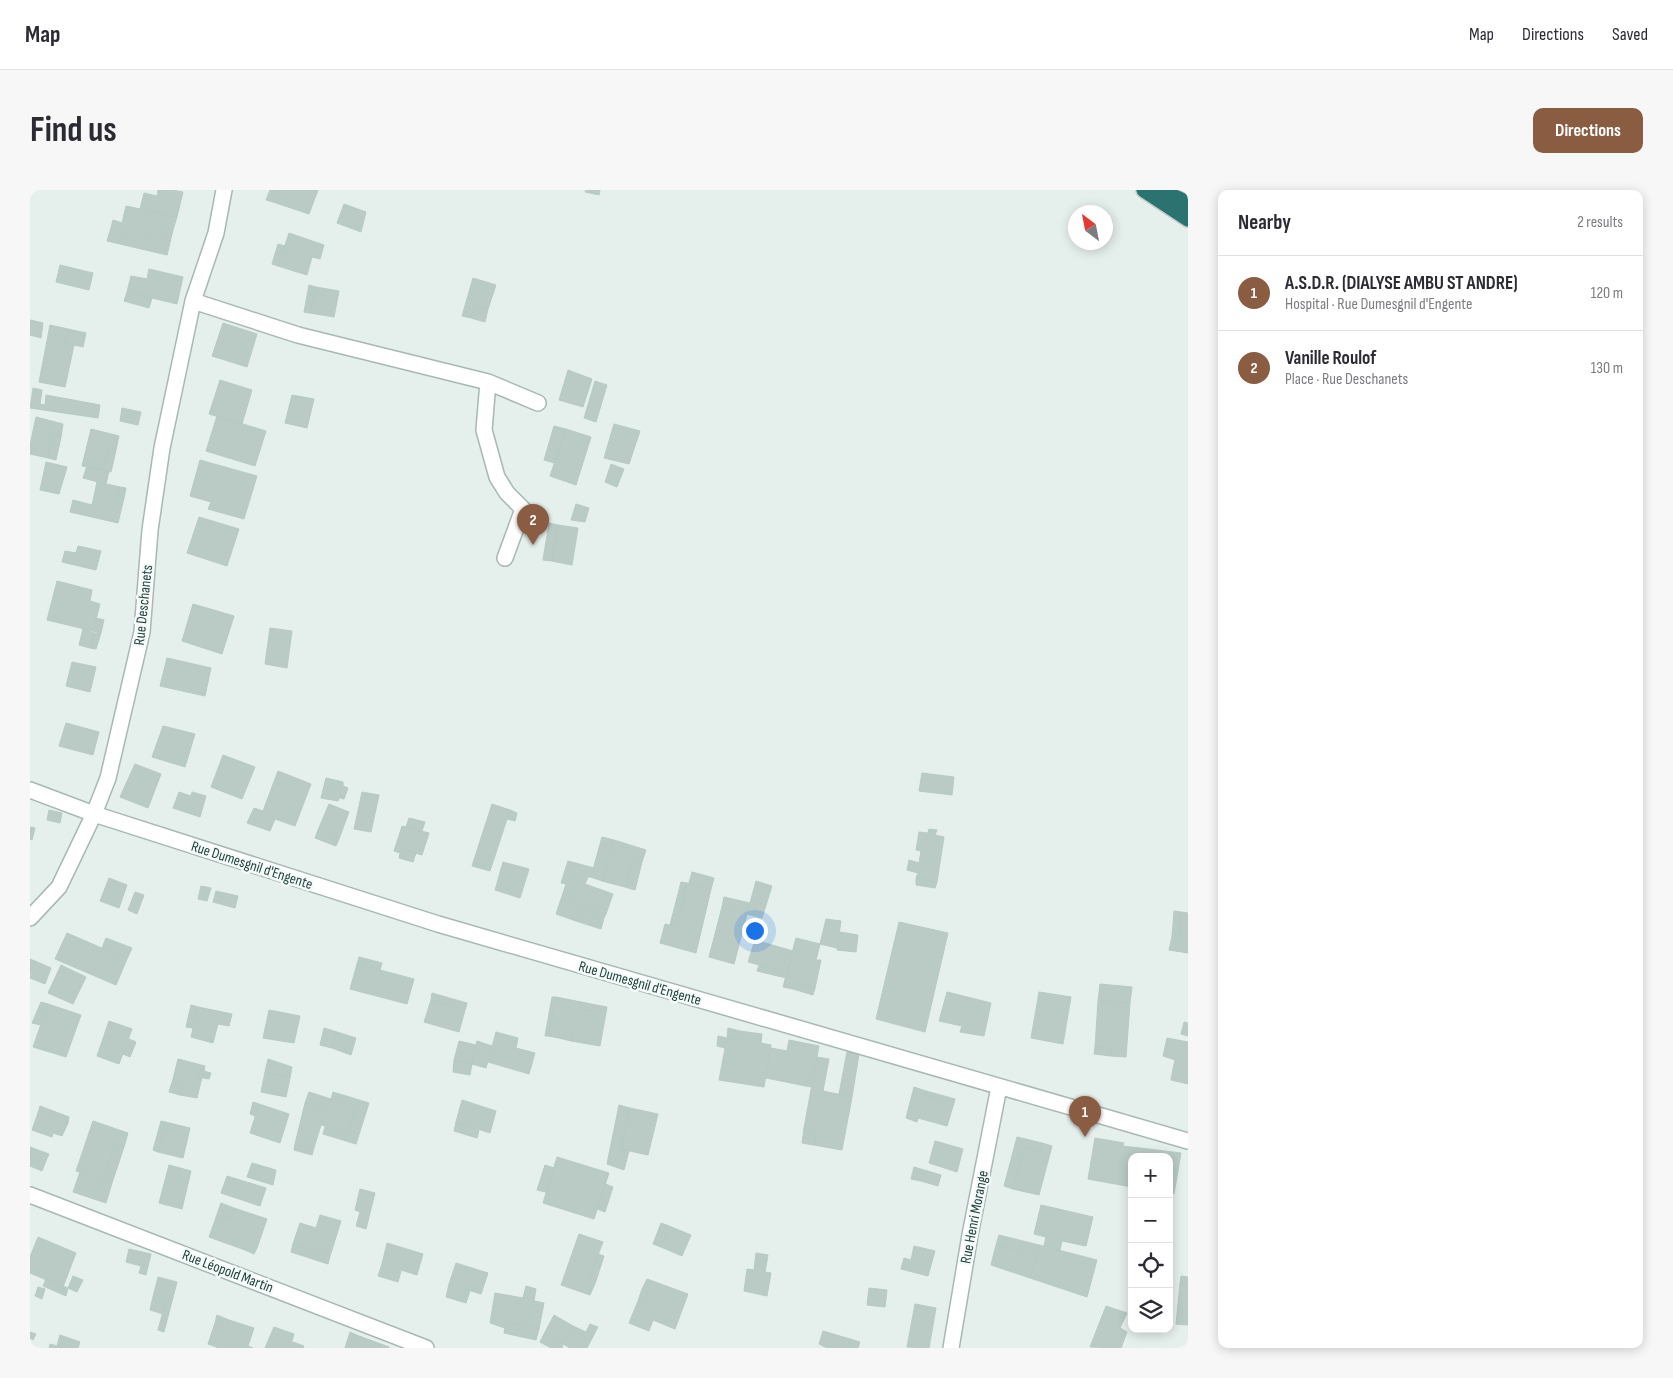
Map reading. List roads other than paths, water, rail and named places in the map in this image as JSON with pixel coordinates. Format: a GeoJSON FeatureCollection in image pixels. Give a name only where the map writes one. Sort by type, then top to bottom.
{"type":"FeatureCollection","features":[{"type":"Feature","properties":{"kind":"highway"},"geometry":{"type":"LineString","coordinates":[[1144,190],[1188,219]]}},
{"type":"Feature","properties":{"kind":"highway"},"geometry":{"type":"LineString","coordinates":[[1159,190],[1188,203]]}},
{"type":"Feature","properties":{"kind":"street","name":"Rue Deschanets"},"geometry":{"type":"LineString","coordinates":[[30,918],[59,887],[94,814],[108,778],[142,632],[150,530],[162,448],[193,301],[216,233],[224,190]]}},
{"type":"Feature","properties":{"kind":"street"},"geometry":{"type":"LineString","coordinates":[[193,301],[298,335],[488,382],[538,403]]}},
{"type":"Feature","properties":{"kind":"street"},"geometry":{"type":"LineString","coordinates":[[488,382],[484,430],[497,477],[507,493],[523,510],[505,558]]}},
{"type":"Feature","properties":{"kind":"street","name":"Rue Dumesgnil d'Engente"},"geometry":{"type":"LineString","coordinates":[[30,790],[94,814],[438,924],[1188,1141]]}},
{"type":"Feature","properties":{"kind":"street","name":"Rue Henri Morange"},"geometry":{"type":"LineString","coordinates":[[951,1348],[970,1236],[999,1087]]}},
{"type":"Feature","properties":{"kind":"street","name":"Rue Léopold Martin"},"geometry":{"type":"LineString","coordinates":[[30,1195],[425,1348]]}},
{"type":"Feature","properties":{"kind":"place","name":"Vanille Roulof"},"geometry":{"type":"Point","coordinates":[533,545]}},
{"type":"Feature","properties":{"kind":"place","name":"A.S.D.R. (DIALYSE AMBU ST ANDRE)"},"geometry":{"type":"Point","coordinates":[1085,1137]}}]}
